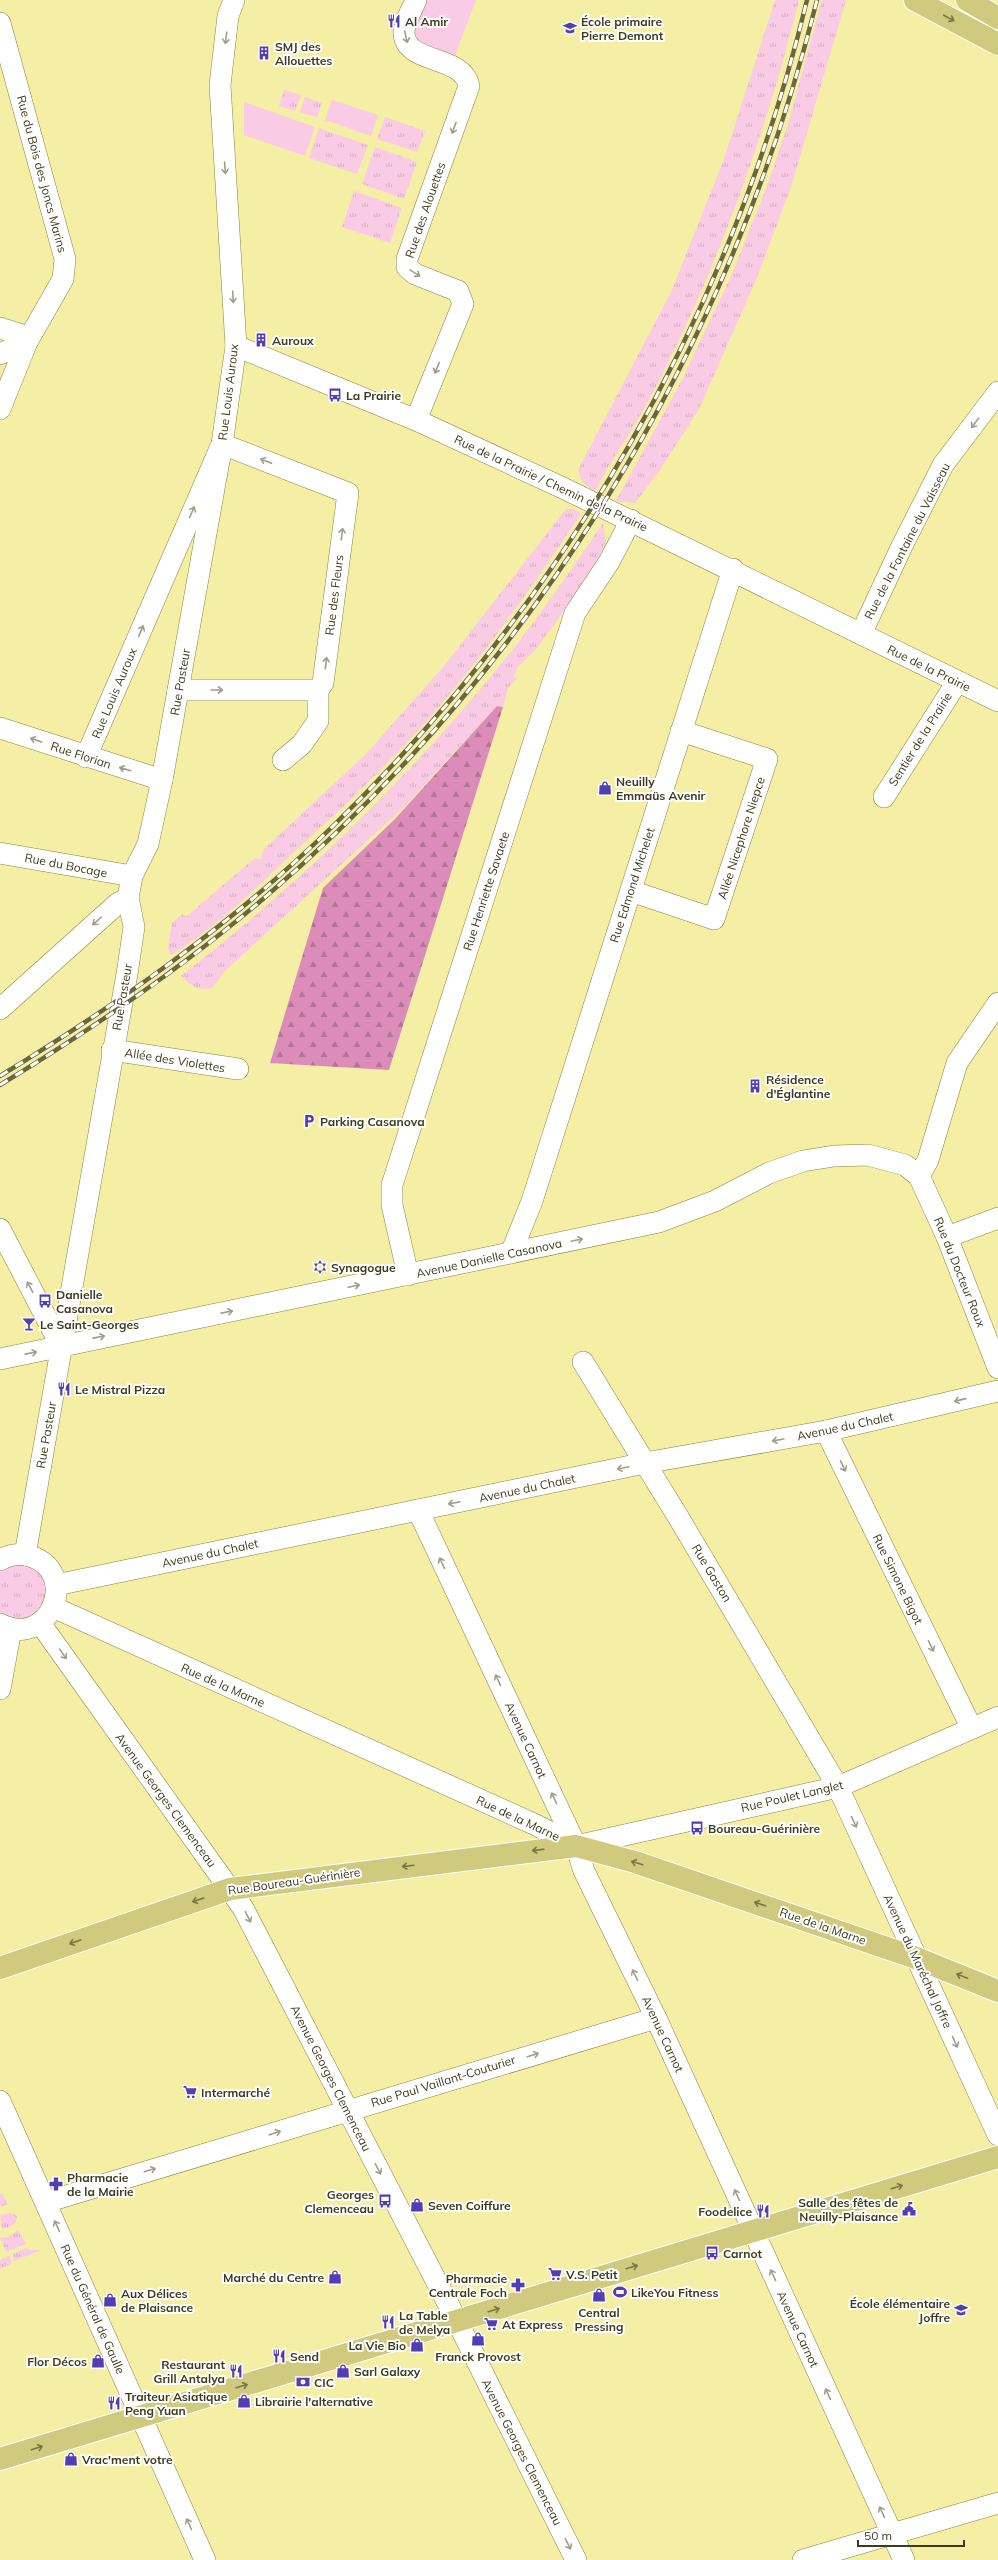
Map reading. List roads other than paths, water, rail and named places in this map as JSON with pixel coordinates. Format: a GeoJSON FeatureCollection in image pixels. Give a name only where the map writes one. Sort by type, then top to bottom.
{"type":"FeatureCollection","features":[{"type":"Feature","properties":{"kind":"main road"},"geometry":{"type":"LineString","coordinates":[[915,0],[998,44]]}},
{"type":"Feature","properties":{"kind":"main road"},"geometry":{"type":"LineString","coordinates":[[967,0],[998,18]]}},
{"type":"Feature","properties":{"kind":"main road","name":"Rue Boureau-Guérinière"},"geometry":{"type":"LineString","coordinates":[[0,1968],[230,1889],[576,1846]]}},
{"type":"Feature","properties":{"kind":"main road","name":"Rue de la Marne"},"geometry":{"type":"LineString","coordinates":[[576,1846],[635,1862],[916,1958],[998,1991]]}},
{"type":"Feature","properties":{"kind":"main road"},"geometry":{"type":"LineString","coordinates":[[0,2459],[998,2157]]}},
{"type":"Feature","properties":{"kind":"street","name":"Rue Louis Auroux"},"geometry":{"type":"LineString","coordinates":[[86,757],[222,444],[236,346],[220,85],[228,16],[234,0]]}},
{"type":"Feature","properties":{"kind":"street","name":"Rue des Alouettes"},"geometry":{"type":"LineString","coordinates":[[416,0],[404,32],[407,43],[415,52],[461,71],[468,78],[469,86],[407,259],[407,267],[416,274],[458,291],[463,304],[416,420]]}},
{"type":"Feature","properties":{"kind":"street","name":"Rue du Bois des Joncs Marins"},"geometry":{"type":"LineString","coordinates":[[0,23],[65,259],[64,279],[27,342],[0,408]]}},
{"type":"Feature","properties":{"kind":"street"},"geometry":{"type":"LineString","coordinates":[[0,328],[19,334],[27,342],[0,354]]}},
{"type":"Feature","properties":{"kind":"street","name":"Rue de la Prairie / Chemin de la Prairie"},"geometry":{"type":"LineString","coordinates":[[236,346],[416,420],[733,569],[861,634]]}},
{"type":"Feature","properties":{"kind":"street","name":"Rue de la Fontaine du Vaisseau"},"geometry":{"type":"LineString","coordinates":[[861,634],[901,548],[943,466],[998,392]]}},
{"type":"Feature","properties":{"kind":"street","name":"Rue Pasteur"},"geometry":{"type":"LineString","coordinates":[[25,1555],[134,927],[128,898],[132,876],[148,844],[162,780],[222,444]]}},
{"type":"Feature","properties":{"kind":"street","name":"Rue des Fleurs"},"geometry":{"type":"LineString","coordinates":[[222,444],[348,492],[323,683],[318,690]]}},
{"type":"Feature","properties":{"kind":"street","name":"Rue Henriette Savaete"},"geometry":{"type":"LineString","coordinates":[[408,1275],[392,1205],[392,1185],[575,613],[609,562],[631,520]]}},
{"type":"Feature","properties":{"kind":"street","name":"Rue Edmond Michelet"},"geometry":{"type":"LineString","coordinates":[[511,1253],[532,1201],[733,569]]}},
{"type":"Feature","properties":{"kind":"street","name":"Rue de la Prairie"},"geometry":{"type":"LineString","coordinates":[[861,634],[998,701]]}},
{"type":"Feature","properties":{"kind":"street","name":"Sentier de la Prairie"},"geometry":{"type":"LineString","coordinates":[[884,797],[957,682]]}},
{"type":"Feature","properties":{"kind":"street"},"geometry":{"type":"LineString","coordinates":[[178,690],[318,690],[318,721],[302,744],[283,760]]}},
{"type":"Feature","properties":{"kind":"street","name":"Rue Florian"},"geometry":{"type":"LineString","coordinates":[[0,728],[86,757],[162,780]]}},
{"type":"Feature","properties":{"kind":"street","name":"Allée Nicephore Niepce"},"geometry":{"type":"LineString","coordinates":[[631,891],[714,919],[766,759],[681,731]]}},
{"type":"Feature","properties":{"kind":"street","name":"Rue du Bocage"},"geometry":{"type":"LineString","coordinates":[[0,853],[132,876]]}},
{"type":"Feature","properties":{"kind":"street"},"geometry":{"type":"LineString","coordinates":[[0,1009],[117,904],[128,898]]}},
{"type":"Feature","properties":{"kind":"street"},"geometry":{"type":"LineString","coordinates":[[919,1176],[928,1160],[956,1063],[998,1003]]}},
{"type":"Feature","properties":{"kind":"street","name":"Allée des Violettes"},"geometry":{"type":"LineString","coordinates":[[112,1050],[238,1069]]}},
{"type":"Feature","properties":{"kind":"street","name":"Avenue Danielle Casanova"},"geometry":{"type":"LineString","coordinates":[[0,1359],[79,1341],[408,1275],[674,1218],[715,1201],[769,1173],[803,1161],[834,1156],[868,1155],[905,1165],[919,1176]]}},
{"type":"Feature","properties":{"kind":"street","name":"Rue du Docteur Roux"},"geometry":{"type":"LineString","coordinates":[[919,1176],[946,1237],[990,1322],[998,1368]]}},
{"type":"Feature","properties":{"kind":"street","name":"Rue Edmond Michelet"},"geometry":{"type":"LineString","coordinates":[[532,1201],[536,1248]]}},
{"type":"Feature","properties":{"kind":"street"},"geometry":{"type":"LineString","coordinates":[[946,1237],[998,1218]]}},
{"type":"Feature","properties":{"kind":"street"},"geometry":{"type":"LineString","coordinates":[[0,1229],[62,1346]]}},
{"type":"Feature","properties":{"kind":"street","name":"Rue Gaston"},"geometry":{"type":"LineString","coordinates":[[583,1362],[645,1463],[838,1787]]}},
{"type":"Feature","properties":{"kind":"street","name":"Avenue du Chalet"},"geometry":{"type":"LineString","coordinates":[[56,1585],[645,1463],[826,1431],[998,1391]]}},
{"type":"Feature","properties":{"kind":"street","name":"Rue Simone Bigot"},"geometry":{"type":"LineString","coordinates":[[826,1431],[971,1727]]}},
{"type":"Feature","properties":{"kind":"street","name":"Avenue Carnot"},"geometry":{"type":"LineString","coordinates":[[418,1510],[576,1846],[584,1871],[656,2018],[904,2560]]}},
{"type":"Feature","properties":{"kind":"street"},"geometry":{"type":"LineString","coordinates":[[0,1560],[13,1555],[25,1555],[45,1565],[52,1574],[56,1585],[53,1607],[40,1623],[26,1629],[6,1626],[0,1689]]}},
{"type":"Feature","properties":{"kind":"street","name":"Rue de la Marne"},"geometry":{"type":"LineString","coordinates":[[53,1607],[536,1825],[576,1846]]}},
{"type":"Feature","properties":{"kind":"street","name":"Avenue Georges Clemenceau"},"geometry":{"type":"LineString","coordinates":[[40,1623],[243,1908],[457,2321],[576,2560]]}},
{"type":"Feature","properties":{"kind":"street","name":"Rue Poulet Langlet"},"geometry":{"type":"LineString","coordinates":[[576,1846],[838,1787],[971,1727],[998,1717]]}},
{"type":"Feature","properties":{"kind":"street","name":"Avenue du Maréchal Joffre"},"geometry":{"type":"LineString","coordinates":[[838,1787],[998,2135]]}},
{"type":"Feature","properties":{"kind":"street","name":"Rue Paul Vaillant-Couturier"},"geometry":{"type":"LineString","coordinates":[[46,2202],[656,2018]]}},
{"type":"Feature","properties":{"kind":"street","name":"Rue du Général de Gaulle"},"geometry":{"type":"LineString","coordinates":[[0,2101],[205,2560]]}},
{"type":"Feature","properties":{"kind":"street"},"geometry":{"type":"LineString","coordinates":[[803,2560],[891,2533],[998,2503]]}},
{"type":"Feature","properties":{"kind":"railway"},"geometry":{"type":"LineString","coordinates":[[0,1076],[88,1020],[173,961],[215,929],[295,862],[333,826],[417,739],[494,646],[565,548],[628,446],[685,340],[734,230],[774,117],[807,0]]}},
{"type":"Feature","properties":{"kind":"railway"},"geometry":{"type":"LineString","coordinates":[[0,1085],[102,1020],[168,974],[263,899],[362,808],[453,709],[536,604],[610,493],[676,376],[732,255],[779,129],[817,0]]}},
{"type":"Feature","properties":{"kind":"place","name":"Al Amir"},"geometry":{"type":"Point","coordinates":[394,21]}},
{"type":"Feature","properties":{"kind":"place","name":"École primaire Pierre Demont"},"geometry":{"type":"Point","coordinates":[570,28]}},
{"type":"Feature","properties":{"kind":"place","name":"SMJ des Allouettes"},"geometry":{"type":"Point","coordinates":[264,53]}},
{"type":"Feature","properties":{"kind":"place","name":"Auroux"},"geometry":{"type":"Point","coordinates":[261,340]}},
{"type":"Feature","properties":{"kind":"place","name":"La Prairie"},"geometry":{"type":"Point","coordinates":[335,395]}},
{"type":"Feature","properties":{"kind":"place","name":"Neuilly Emmaüs Avenir"},"geometry":{"type":"Point","coordinates":[605,788]}},
{"type":"Feature","properties":{"kind":"place","name":"Résidence d'Églantine"},"geometry":{"type":"Point","coordinates":[755,1086]}},
{"type":"Feature","properties":{"kind":"place","name":"Parking Casanova"},"geometry":{"type":"Point","coordinates":[309,1121]}},
{"type":"Feature","properties":{"kind":"place","name":"Synagogue"},"geometry":{"type":"Point","coordinates":[320,1267]}},
{"type":"Feature","properties":{"kind":"place","name":"Danielle Casanova"},"geometry":{"type":"Point","coordinates":[45,1301]}},
{"type":"Feature","properties":{"kind":"place","name":"Le Saint-Georges"},"geometry":{"type":"Point","coordinates":[29,1324]}},
{"type":"Feature","properties":{"kind":"place","name":"Le Mistral Pizza"},"geometry":{"type":"Point","coordinates":[64,1389]}},
{"type":"Feature","properties":{"kind":"place","name":"Boureau-Guérinière"},"geometry":{"type":"Point","coordinates":[697,1828]}},
{"type":"Feature","properties":{"kind":"place","name":"Intermarché"},"geometry":{"type":"Point","coordinates":[190,2092]}},
{"type":"Feature","properties":{"kind":"place","name":"Pharmacie de la Mairie"},"geometry":{"type":"Point","coordinates":[56,2184]}},
{"type":"Feature","properties":{"kind":"place","name":"Georges Clemenceau"},"geometry":{"type":"Point","coordinates":[385,2201]}},
{"type":"Feature","properties":{"kind":"place","name":"Seven Coiffure"},"geometry":{"type":"Point","coordinates":[417,2205]}},
{"type":"Feature","properties":{"kind":"place","name":"Salle des fêtes de Neuilly-Plaisance"},"geometry":{"type":"Point","coordinates":[909,2209]}},
{"type":"Feature","properties":{"kind":"place","name":"Foodelice"},"geometry":{"type":"Point","coordinates":[763,2211]}},
{"type":"Feature","properties":{"kind":"place","name":"Carnot"},"geometry":{"type":"Point","coordinates":[712,2253]}},
{"type":"Feature","properties":{"kind":"place","name":"V.S. Petit"},"geometry":{"type":"Point","coordinates":[555,2274]}},
{"type":"Feature","properties":{"kind":"place","name":"Marché du Centre"},"geometry":{"type":"Point","coordinates":[335,2277]}},
{"type":"Feature","properties":{"kind":"place","name":"Pharmacie Centrale Foch"},"geometry":{"type":"Point","coordinates":[518,2285]}},
{"type":"Feature","properties":{"kind":"place","name":"LikeYou Fitness"},"geometry":{"type":"Point","coordinates":[620,2292]}},
{"type":"Feature","properties":{"kind":"place","name":"Central Pressing"},"geometry":{"type":"Point","coordinates":[599,2295]}},
{"type":"Feature","properties":{"kind":"place","name":"Aux Délices de Plaisance"},"geometry":{"type":"Point","coordinates":[110,2300]}},
{"type":"Feature","properties":{"kind":"place","name":"École élémentaire Joffre"},"geometry":{"type":"Point","coordinates":[961,2310]}},
{"type":"Feature","properties":{"kind":"place","name":"La Table de Melya"},"geometry":{"type":"Point","coordinates":[388,2322]}},
{"type":"Feature","properties":{"kind":"place","name":"At Express"},"geometry":{"type":"Point","coordinates":[491,2324]}},
{"type":"Feature","properties":{"kind":"place","name":"Franck Provost"},"geometry":{"type":"Point","coordinates":[478,2339]}},
{"type":"Feature","properties":{"kind":"place","name":"La Vie Bio"},"geometry":{"type":"Point","coordinates":[417,2345]}},
{"type":"Feature","properties":{"kind":"place","name":"Send"},"geometry":{"type":"Point","coordinates":[279,2356]}},
{"type":"Feature","properties":{"kind":"place","name":"Flor Décos"},"geometry":{"type":"Point","coordinates":[98,2361]}},
{"type":"Feature","properties":{"kind":"place","name":"Restaurant Grill Antalya"},"geometry":{"type":"Point","coordinates":[236,2371]}},
{"type":"Feature","properties":{"kind":"place","name":"Sarl Galaxy"},"geometry":{"type":"Point","coordinates":[343,2371]}},
{"type":"Feature","properties":{"kind":"place","name":"CIC"},"geometry":{"type":"Point","coordinates":[303,2382]}},
{"type":"Feature","properties":{"kind":"place","name":"Librairie l'alternative"},"geometry":{"type":"Point","coordinates":[244,2401]}},
{"type":"Feature","properties":{"kind":"place","name":"Traiteur Asiatique Peng Yuan"},"geometry":{"type":"Point","coordinates":[114,2403]}},
{"type":"Feature","properties":{"kind":"place","name":"Vrac'ment votre"},"geometry":{"type":"Point","coordinates":[71,2459]}}]}
